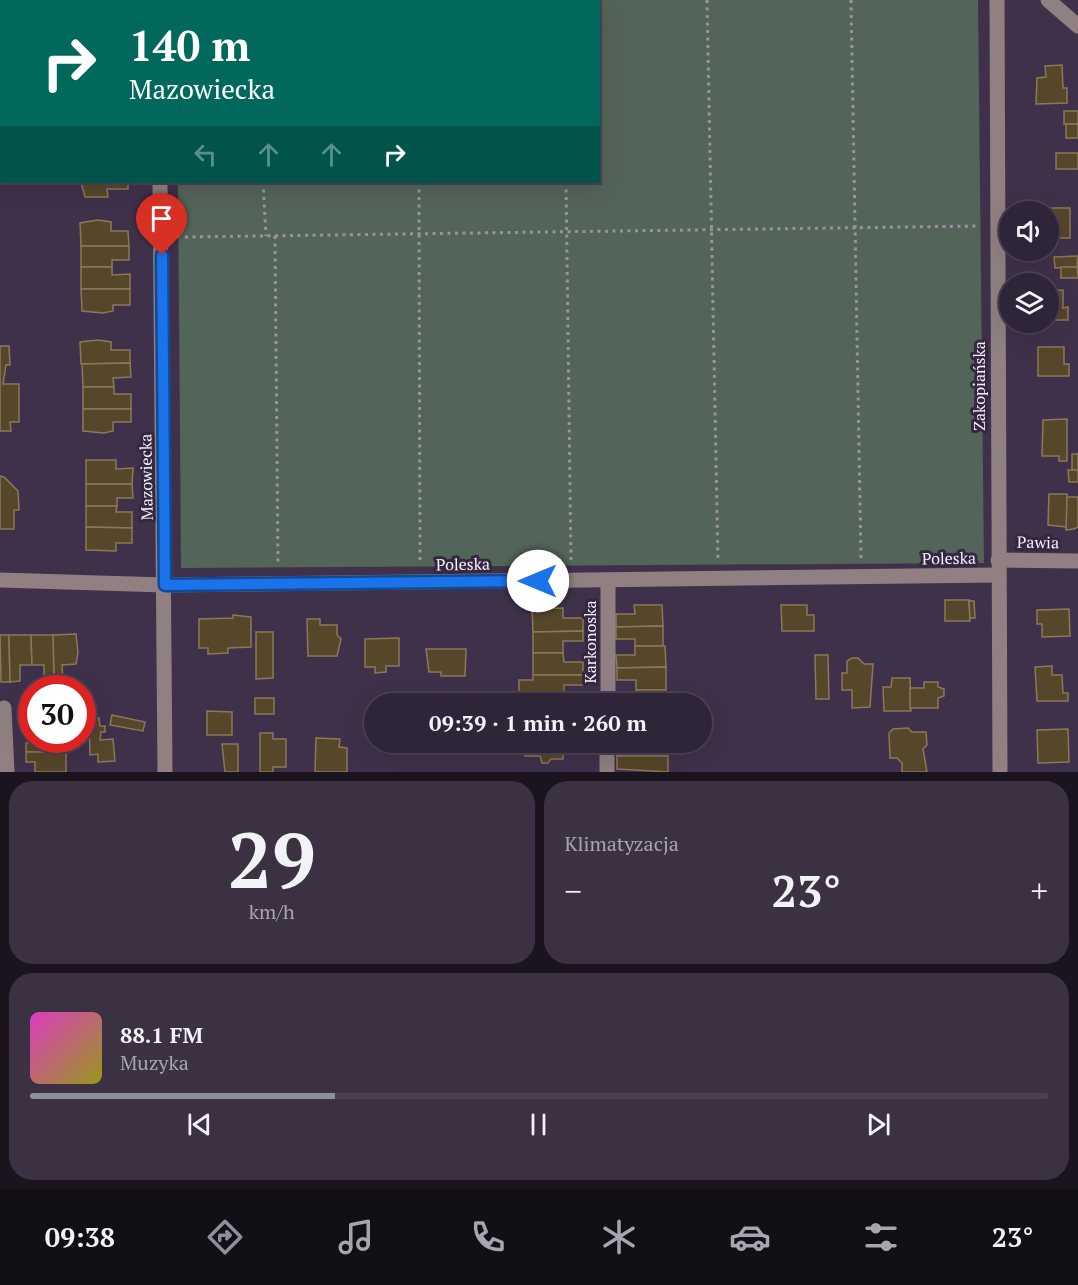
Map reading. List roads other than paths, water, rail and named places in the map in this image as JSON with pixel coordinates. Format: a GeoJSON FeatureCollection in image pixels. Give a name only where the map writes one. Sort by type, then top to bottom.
{"type":"FeatureCollection","features":[{"type":"Feature","properties":{"kind":"street","name":"Zakopiańska"},"geometry":{"type":"LineString","coordinates":[[997,0],[1000,772]]}},
{"type":"Feature","properties":{"kind":"street"},"geometry":{"type":"LineString","coordinates":[[1048,0],[1078,26]]}},
{"type":"Feature","properties":{"kind":"street","name":"Mazowiecka"},"geometry":{"type":"LineString","coordinates":[[160,183],[165,772]]}},
{"type":"Feature","properties":{"kind":"street","name":"Pawia"},"geometry":{"type":"LineString","coordinates":[[998,560],[1078,561]]}},
{"type":"Feature","properties":{"kind":"street","name":"Poleska"},"geometry":{"type":"LineString","coordinates":[[0,580],[165,585],[998,575]]}},
{"type":"Feature","properties":{"kind":"street","name":"Karkonoska"},"geometry":{"type":"LineString","coordinates":[[608,580],[608,693]]}},
{"type":"Feature","properties":{"kind":"street"},"geometry":{"type":"LineString","coordinates":[[4,708],[7,772]]}},
{"type":"Feature","properties":{"kind":"street"},"geometry":{"type":"LineString","coordinates":[[607,753],[607,772]]}}]}
